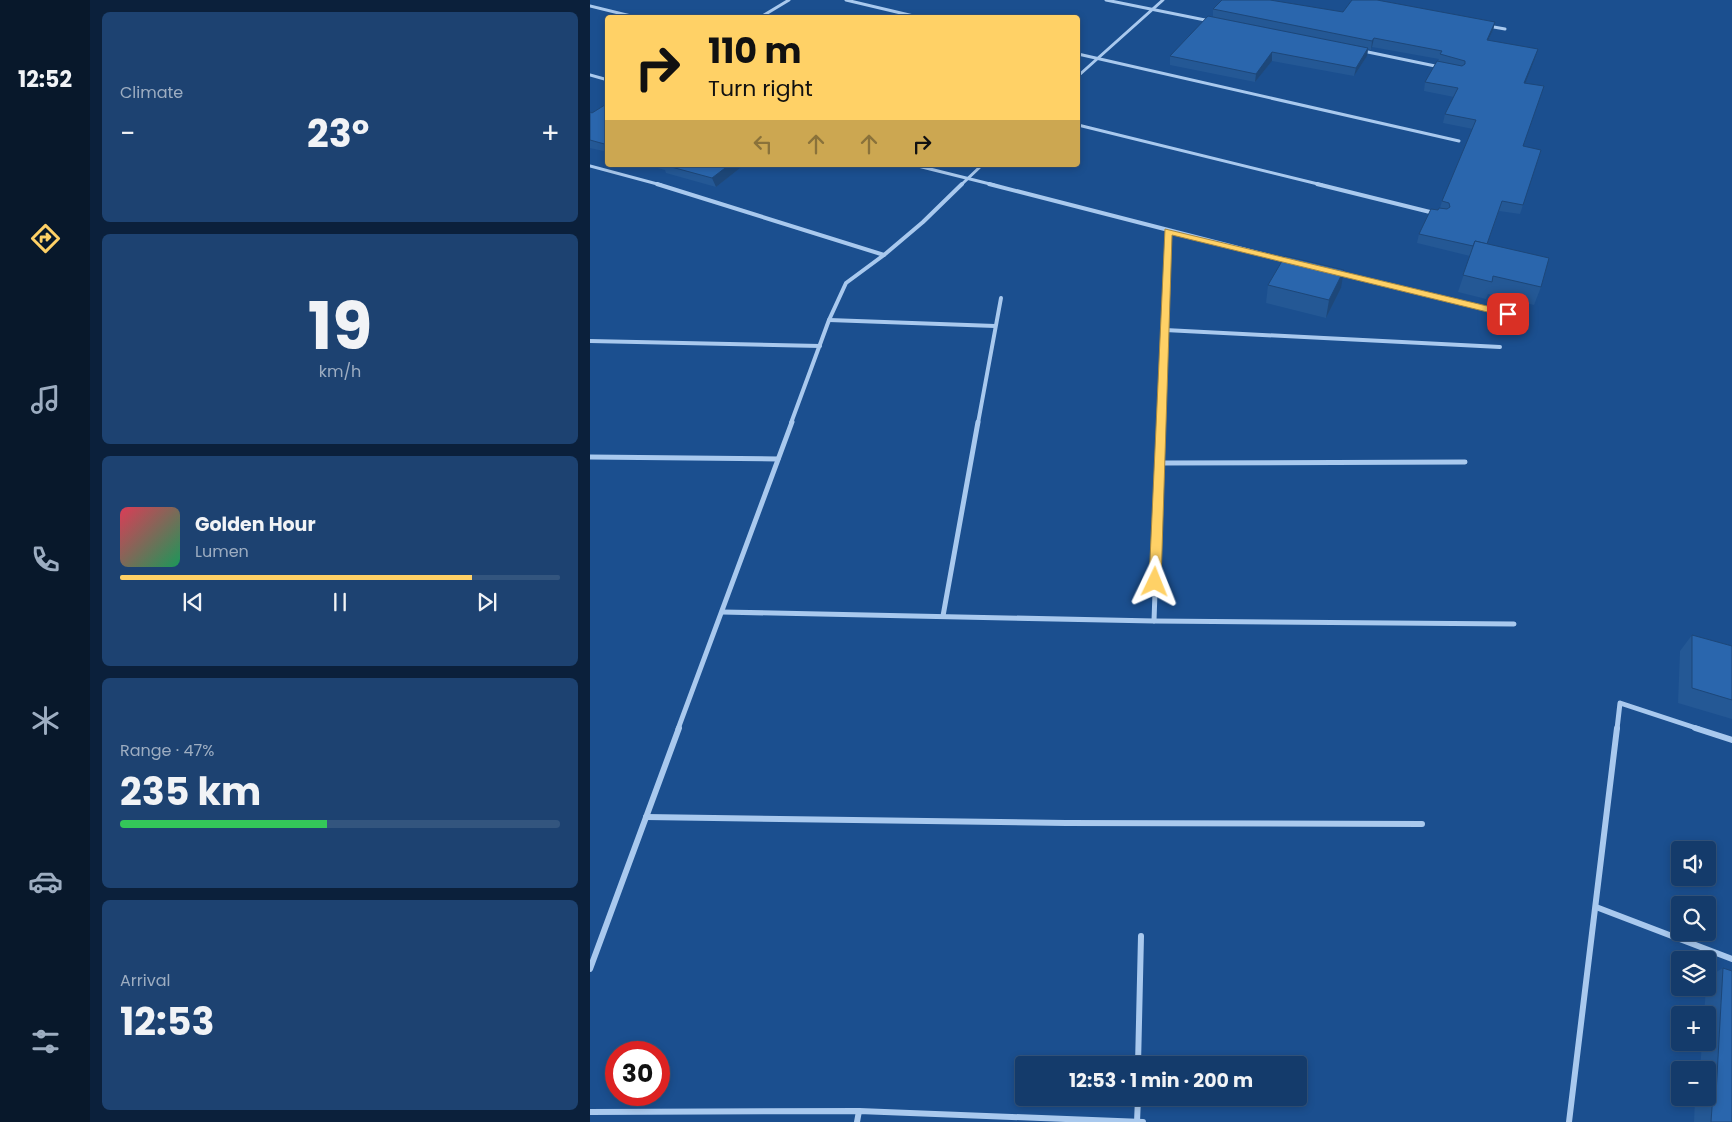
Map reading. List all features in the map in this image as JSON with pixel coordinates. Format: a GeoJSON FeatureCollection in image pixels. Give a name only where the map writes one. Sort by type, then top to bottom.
{"type":"FeatureCollection","features":[{"type":"Feature","properties":{"kind":"street"},"geometry":{"type":"LineString","coordinates":[[764,15],[789,0]]}},
{"type":"Feature","properties":{"kind":"street"},"geometry":{"type":"LineString","coordinates":[[846,0],[909,15]]}},
{"type":"Feature","properties":{"kind":"street"},"geometry":{"type":"LineString","coordinates":[[1106,0],[1210,21]]}},
{"type":"Feature","properties":{"kind":"street"},"geometry":{"type":"LineString","coordinates":[[1080,74],[1163,0]]}},
{"type":"Feature","properties":{"kind":"street"},"geometry":{"type":"LineString","coordinates":[[590,6],[627,15]]}},
{"type":"Feature","properties":{"kind":"street"},"geometry":{"type":"LineString","coordinates":[[1486,25],[1505,29]]}},
{"type":"Feature","properties":{"kind":"street"},"geometry":{"type":"LineString","coordinates":[[1355,50],[1441,67]]}},
{"type":"Feature","properties":{"kind":"street"},"geometry":{"type":"LineString","coordinates":[[1080,54],[1459,141]]}},
{"type":"Feature","properties":{"kind":"street"},"geometry":{"type":"LineString","coordinates":[[590,74],[605,79]]}},
{"type":"Feature","properties":{"kind":"street"},"geometry":{"type":"LineString","coordinates":[[1080,125],[1444,215]]}},
{"type":"Feature","properties":{"kind":"street"},"geometry":{"type":"LineString","coordinates":[[590,166],[653,183],[884,255]]}},
{"type":"Feature","properties":{"kind":"street"},"geometry":{"type":"LineString","coordinates":[[922,167],[1294,262]]}},
{"type":"Feature","properties":{"kind":"street"},"geometry":{"type":"LineString","coordinates":[[590,969],[829,320],[846,283],[884,255],[923,222],[980,167]]}},
{"type":"Feature","properties":{"kind":"street"},"geometry":{"type":"LineString","coordinates":[[1154,621],[1168,231]]}},
{"type":"Feature","properties":{"kind":"street"},"geometry":{"type":"LineString","coordinates":[[1333,271],[1527,318]]}},
{"type":"Feature","properties":{"kind":"street"},"geometry":{"type":"LineString","coordinates":[[943,616],[1001,298]]}},
{"type":"Feature","properties":{"kind":"street"},"geometry":{"type":"LineString","coordinates":[[829,320],[995,326]]}},
{"type":"Feature","properties":{"kind":"street"},"geometry":{"type":"LineString","coordinates":[[1165,330],[1500,347]]}},
{"type":"Feature","properties":{"kind":"street"},"geometry":{"type":"LineString","coordinates":[[590,341],[820,346]]}},
{"type":"Feature","properties":{"kind":"street"},"geometry":{"type":"LineString","coordinates":[[590,457],[778,459]]}},
{"type":"Feature","properties":{"kind":"street"},"geometry":{"type":"LineString","coordinates":[[1160,463],[1465,462]]}},
{"type":"Feature","properties":{"kind":"street"},"geometry":{"type":"LineString","coordinates":[[722,612],[1154,621],[1514,624]]}},
{"type":"Feature","properties":{"kind":"street"},"geometry":{"type":"LineString","coordinates":[[1569,1122],[1620,703],[1732,740]]}},
{"type":"Feature","properties":{"kind":"street"},"geometry":{"type":"LineString","coordinates":[[646,817],[1066,823],[1422,824]]}},
{"type":"Feature","properties":{"kind":"street"},"geometry":{"type":"LineString","coordinates":[[1596,907],[1732,959]]}},
{"type":"Feature","properties":{"kind":"street"},"geometry":{"type":"LineString","coordinates":[[1138,1056],[1141,936]]}},
{"type":"Feature","properties":{"kind":"street"},"geometry":{"type":"LineString","coordinates":[[1137,1122],[1138,1106]]}},
{"type":"Feature","properties":{"kind":"street"},"geometry":{"type":"LineString","coordinates":[[857,1122],[859,1111]]}},
{"type":"Feature","properties":{"kind":"street"},"geometry":{"type":"LineString","coordinates":[[590,1112],[859,1111],[1143,1122]]}},
{"type":"Feature","properties":{"kind":"building"},"geometry":{"type":"Polygon","coordinates":[[[1222,0],[1270,0],[1343,12],[1352,0],[1377,0],[1495,22],[1487,40],[1538,49],[1524,83],[1544,86],[1523,146],[1541,150],[1523,205],[1502,201],[1487,244],[1475,241],[1473,246],[1419,234],[1431,209],[1438,210],[1439,208],[1447,209],[1450,207],[1449,203],[1442,201],[1476,120],[1445,114],[1458,88],[1425,82],[1437,61],[1462,66],[1465,64],[1465,61],[1440,54],[1442,51],[1374,38],[1372,41],[1213,9],[1222,0]]]}},
{"type":"Feature","properties":{"kind":"building"},"geometry":{"type":"Polygon","coordinates":[[[1208,16],[1368,48],[1356,68],[1272,52],[1256,74],[1170,56],[1208,16]]]}},
{"type":"Feature","properties":{"kind":"building"},"geometry":{"type":"Polygon","coordinates":[[[605,105],[605,144],[590,140],[590,112],[592,113],[605,105]]]}},
{"type":"Feature","properties":{"kind":"building"},"geometry":{"type":"Polygon","coordinates":[[[671,167],[726,167],[712,178],[671,167]]]}},
{"type":"Feature","properties":{"kind":"building"},"geometry":{"type":"Polygon","coordinates":[[[1475,241],[1549,258],[1541,287],[1493,276],[1492,282],[1463,275],[1475,241]]]}},
{"type":"Feature","properties":{"kind":"building"},"geometry":{"type":"Polygon","coordinates":[[[1285,256],[1344,270],[1329,300],[1268,285],[1285,256]]]}},
{"type":"Feature","properties":{"kind":"building"},"geometry":{"type":"Polygon","coordinates":[[[1692,635],[1732,646],[1732,700],[1692,688],[1692,635]]]}},
{"type":"Feature","properties":{"kind":"building"},"geometry":{"type":"Polygon","coordinates":[[[1723,968],[1732,971],[1732,1122],[1711,1122],[1712,1106],[1716,1106],[1723,968]]]}},
{"type":"Feature","properties":{"kind":"route"},"geometry":{"type":"LineString","coordinates":[[1155,582],[1168,231],[1508,314]]}}]}
